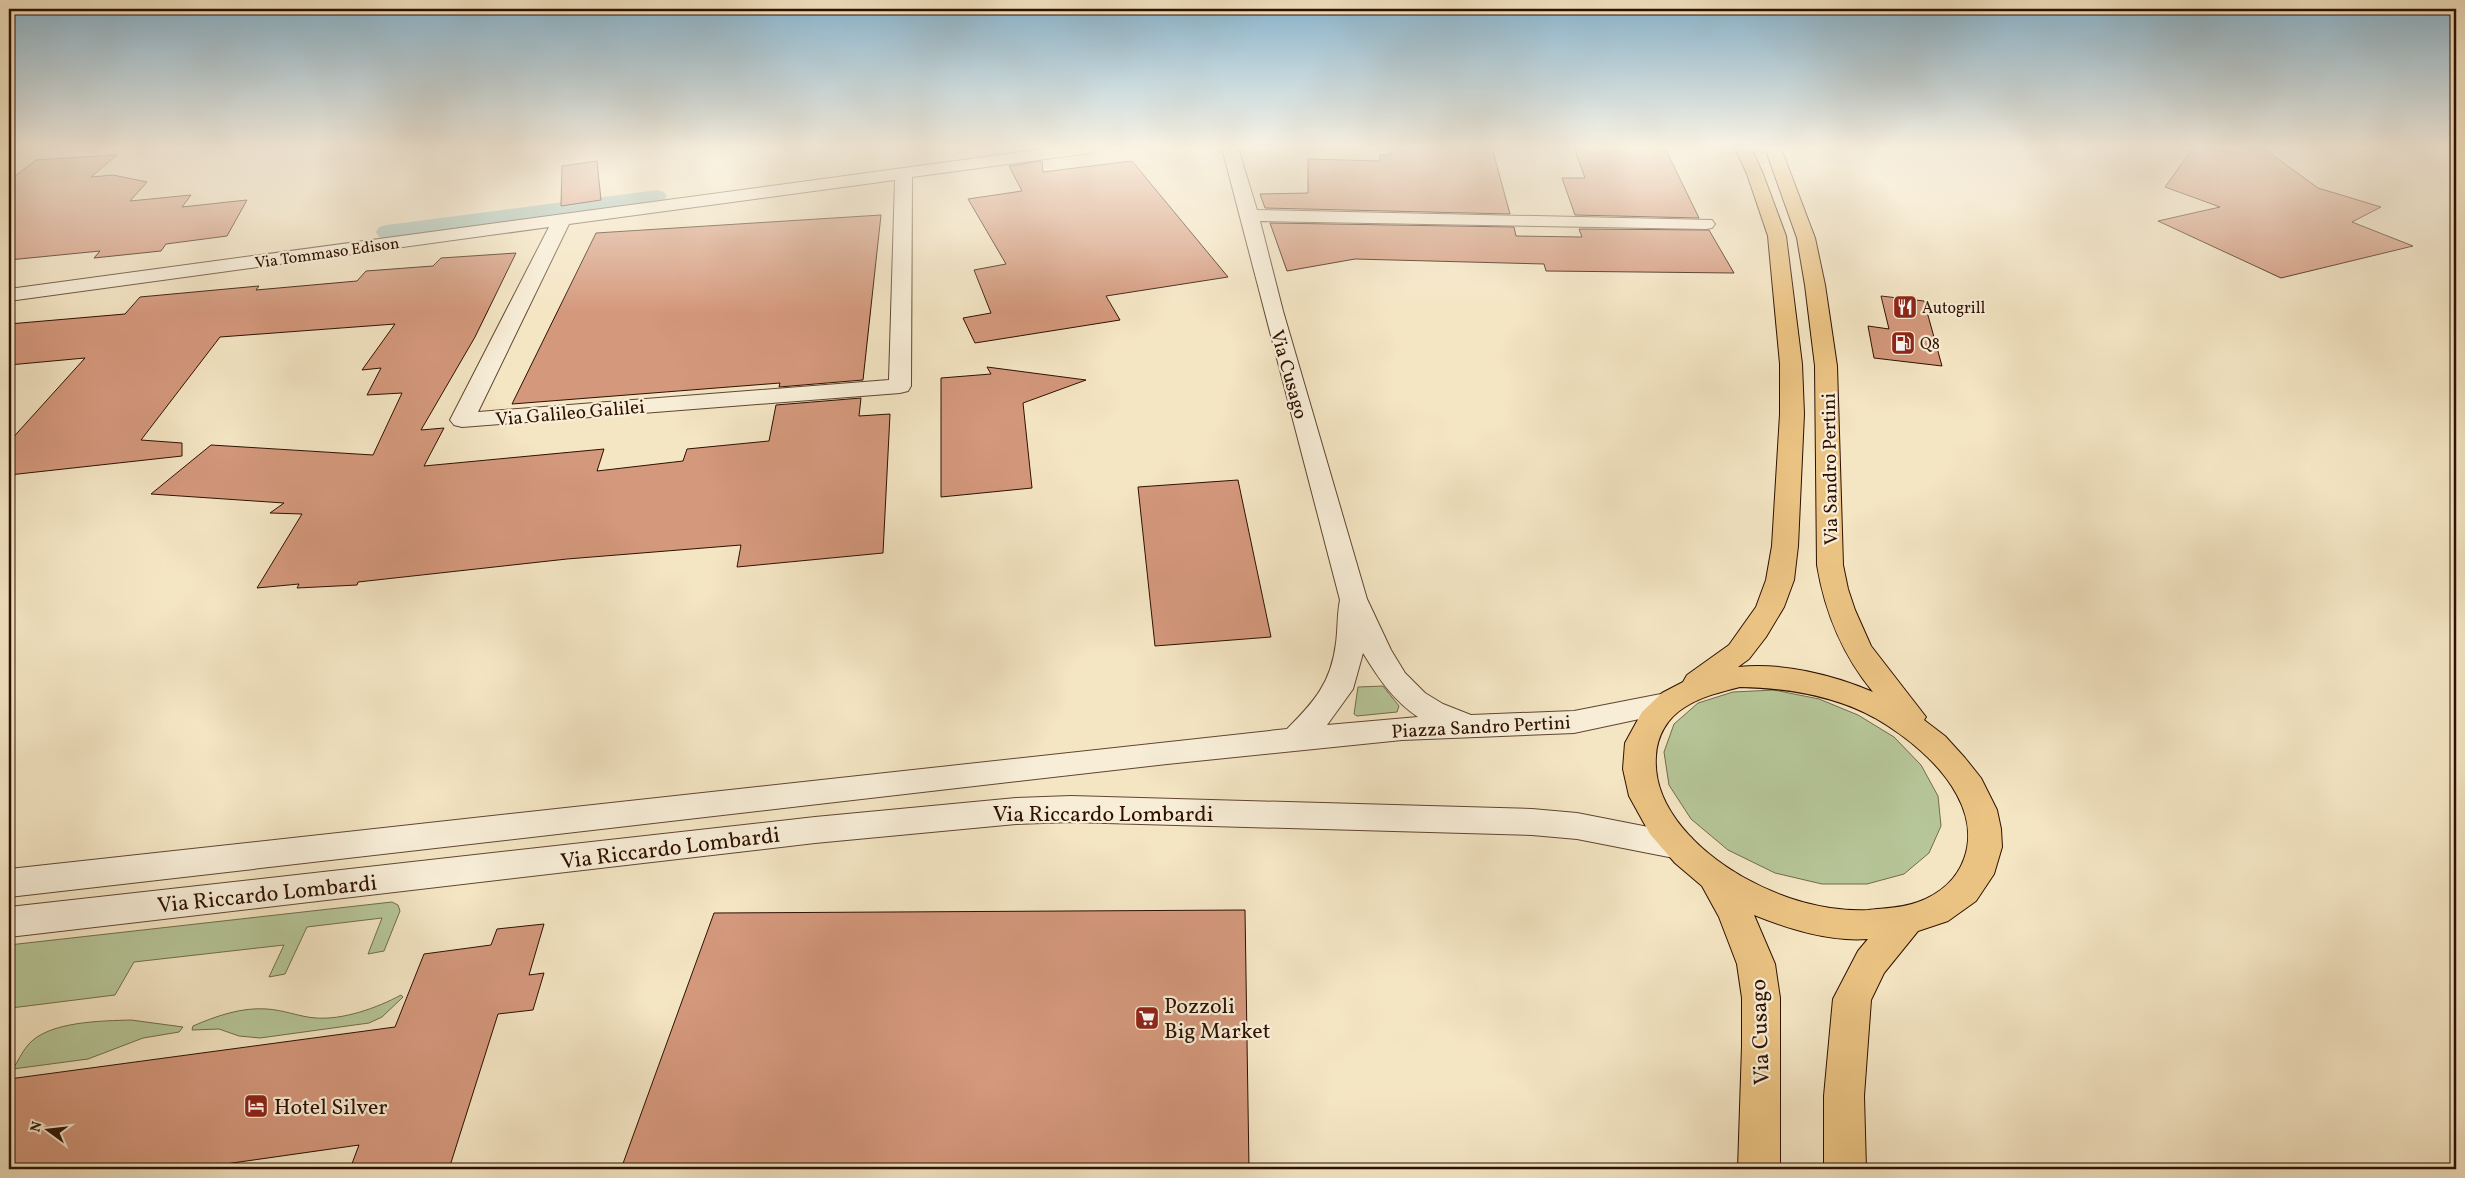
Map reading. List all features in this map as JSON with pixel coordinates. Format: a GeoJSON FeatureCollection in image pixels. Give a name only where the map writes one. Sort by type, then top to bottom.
{"type":"FeatureCollection","features":[{"type":"Feature","properties":{"kind":"main road","name":"Via Sandro Pertini"},"geometry":{"type":"LineString","coordinates":[[1674,698],[1739,652],[1756,630],[1770,607],[1780,580],[1785,546],[1792,414],[1791,364],[1777,236],[1765,203]]}},
{"type":"Feature","properties":{"kind":"main road","name":"Via Sandro Pertini"},"geometry":{"type":"LineString","coordinates":[[1793,203],[1806,238],[1826,366],[1830,565],[1835,595],[1847,630],[1875,678],[1949,759]]}},
{"type":"Feature","properties":{"kind":"main road","name":"Piazza Sandro Pertini"},"geometry":{"type":"LineString","coordinates":[[1740,678],[1778,678],[1820,685],[1846,693],[1885,710],[1919,732],[1949,759],[1970,788],[1980,812],[1986,835],[1981,864],[1966,890],[1939,910],[1906,920],[1858,924],[1812,918],[1765,903],[1714,876],[1679,846],[1660,824],[1651,808],[1639,778],[1639,749],[1642,736],[1656,713],[1674,698],[1706,683],[1740,678]]}},
{"type":"Feature","properties":{"kind":"main road","name":"Via Cusago"},"geometry":{"type":"LineString","coordinates":[[1714,876],[1736,914],[1756,964],[1761,998],[1762,1046],[1759,1169]]}},
{"type":"Feature","properties":{"kind":"main road"},"geometry":{"type":"LineString","coordinates":[[1845,1169],[1844,1096],[1852,999],[1871,962],[1906,920]]}},
{"type":"Feature","properties":{"kind":"street","name":"Via Tommaso Edison"},"geometry":{"type":"LineString","coordinates":[[9,295],[689,203]]}},
{"type":"Feature","properties":{"kind":"street","name":"Via Galileo Galilei"},"geometry":{"type":"LineString","coordinates":[[562,220],[462,420],[900,386],[903,203]]}},
{"type":"Feature","properties":{"kind":"street","name":"Via Cusago"},"geometry":{"type":"LineString","coordinates":[[1246,203],[1273,311],[1353,599],[1376,650],[1394,680],[1414,700],[1432,712],[1466,725]]}},
{"type":"Feature","properties":{"kind":"street"},"geometry":{"type":"LineString","coordinates":[[1250,215],[1706,224]]}},
{"type":"Feature","properties":{"kind":"street","name":"Via Cusago"},"geometry":{"type":"LineString","coordinates":[[1295,741],[1314,721],[1341,683],[1348,654],[1353,599]]}},
{"type":"Feature","properties":{"kind":"street","name":"Piazza Sandro Pertini"},"geometry":{"type":"LineString","coordinates":[[1295,741],[1402,729],[1574,722],[1674,698]]}},
{"type":"Feature","properties":{"kind":"street","name":"Via Riccardo Lombardi"},"geometry":{"type":"LineString","coordinates":[[9,883],[1295,741]]}},
{"type":"Feature","properties":{"kind":"street","name":"Via Riccardo Lombardi"},"geometry":{"type":"LineString","coordinates":[[9,922],[814,830],[1016,811],[1081,809],[1333,816]]}},
{"type":"Feature","properties":{"kind":"street","name":"Piazza Sandro Pertini"},"geometry":{"type":"LineString","coordinates":[[1333,816],[1532,822],[1577,826],[1679,846]]}},
{"type":"Feature","properties":{"kind":"green space"},"geometry":{"type":"Polygon","coordinates":[[[1383,686],[1399,706],[1397,712],[1357,716],[1354,714],[1358,687],[1383,686]]]}},
{"type":"Feature","properties":{"kind":"green space"},"geometry":{"type":"Polygon","coordinates":[[[1774,690],[1819,699],[1858,715],[1894,737],[1921,765],[1938,796],[1941,826],[1929,853],[1904,874],[1867,884],[1822,884],[1775,873],[1728,850],[1691,819],[1669,785],[1664,752],[1674,724],[1698,703],[1733,692],[1774,690]]]}},
{"type":"Feature","properties":{"kind":"green space"},"geometry":{"type":"Polygon","coordinates":[[[392,902],[398,905],[400,911],[384,951],[368,954],[382,918],[307,927],[285,974],[269,977],[284,945],[134,962],[115,995],[11,1008],[9,1011],[9,945],[392,902]]]}},
{"type":"Feature","properties":{"kind":"green space"},"geometry":{"type":"Polygon","coordinates":[[[401,995],[403,997],[382,1017],[369,1023],[260,1038],[239,1036],[219,1029],[192,1030],[193,1026],[211,1019],[248,1009],[273,1010],[316,1018],[337,1017],[371,1009],[401,995]]]}},
{"type":"Feature","properties":{"kind":"green space"},"geometry":{"type":"Polygon","coordinates":[[[131,1020],[183,1027],[179,1032],[143,1038],[88,1059],[13,1069],[28,1045],[48,1031],[91,1022],[131,1020]]]}},
{"type":"Feature","properties":{"kind":"building"},"geometry":{"type":"Polygon","coordinates":[[[9,203],[185,203],[182,207],[219,203],[245,203],[227,236],[166,244],[161,251],[94,258],[100,251],[9,260],[9,203]]]}},
{"type":"Feature","properties":{"kind":"building"},"geometry":{"type":"Polygon","coordinates":[[[561,203],[581,203],[561,206],[561,203]]]}},
{"type":"Feature","properties":{"kind":"building"},"geometry":{"type":"Polygon","coordinates":[[[970,203],[1167,203],[1228,277],[1106,296],[1120,320],[975,343],[963,318],[991,313],[974,270],[1006,264],[970,203]]]}},
{"type":"Feature","properties":{"kind":"building"},"geometry":{"type":"Polygon","coordinates":[[[1263,203],[1507,203],[1510,214],[1265,208],[1263,203]]]}},
{"type":"Feature","properties":{"kind":"building"},"geometry":{"type":"Polygon","coordinates":[[[1571,203],[1692,203],[1699,218],[1575,215],[1571,203]]]}},
{"type":"Feature","properties":{"kind":"building"},"geometry":{"type":"Polygon","coordinates":[[[2209,203],[2368,203],[2381,207],[2352,222],[2413,246],[2281,278],[2158,221],[2220,207],[2209,203]]]}},
{"type":"Feature","properties":{"kind":"building"},"geometry":{"type":"Polygon","coordinates":[[[881,215],[863,380],[779,387],[780,383],[512,404],[596,233],[881,215]]]}},
{"type":"Feature","properties":{"kind":"building"},"geometry":{"type":"Polygon","coordinates":[[[1270,223],[1514,227],[1516,236],[1582,237],[1579,229],[1709,230],[1734,273],[1546,271],[1544,264],[1355,259],[1287,271],[1270,223]]]}},
{"type":"Feature","properties":{"kind":"building"},"geometry":{"type":"Polygon","coordinates":[[[516,253],[475,337],[421,430],[444,428],[424,466],[604,449],[597,471],[683,461],[687,449],[769,441],[776,405],[861,398],[859,416],[890,414],[883,553],[737,567],[741,545],[567,559],[358,582],[357,585],[297,588],[299,584],[257,588],[302,514],[270,513],[284,503],[151,494],[211,445],[373,455],[402,393],[367,395],[381,368],[362,370],[395,324],[220,337],[141,440],[182,443],[182,456],[9,475],[9,442],[85,358],[9,365],[9,324],[125,314],[140,297],[259,286],[256,290],[357,281],[366,271],[433,266],[441,258],[516,253]]]}},
{"type":"Feature","properties":{"kind":"building","name":"Q8"},"geometry":{"type":"Polygon","coordinates":[[[1881,296],[1924,301],[1942,366],[1874,358],[1868,326],[1889,329],[1881,296]]]}},
{"type":"Feature","properties":{"kind":"building"},"geometry":{"type":"Polygon","coordinates":[[[987,367],[1086,380],[1023,403],[1032,488],[941,497],[941,378],[991,374],[987,367]]]}},
{"type":"Feature","properties":{"kind":"building"},"geometry":{"type":"Polygon","coordinates":[[[1238,480],[1271,637],[1155,646],[1138,487],[1238,480]]]}},
{"type":"Feature","properties":{"kind":"building"},"geometry":{"type":"Polygon","coordinates":[[[1245,910],[1249,1169],[621,1169],[714,913],[1245,910]]]}},
{"type":"Feature","properties":{"kind":"building"},"geometry":{"type":"Polygon","coordinates":[[[544,924],[529,975],[544,973],[533,1010],[498,1014],[449,1169],[350,1169],[359,1145],[190,1169],[9,1169],[9,1079],[395,1027],[424,954],[491,945],[497,929],[544,924]]]}},
{"type":"Feature","properties":{"kind":"waterway"},"geometry":{"type":"LineString","coordinates":[[387,232],[605,203]]}},
{"type":"Feature","properties":{"kind":"place","name":"Autogrill"},"geometry":{"type":"Point","coordinates":[1905,307]}},
{"type":"Feature","properties":{"kind":"place","name":"Q8"},"geometry":{"type":"Point","coordinates":[1903,343]}},
{"type":"Feature","properties":{"kind":"place","name":"Pozzoli Big Market"},"geometry":{"type":"Point","coordinates":[1147,1018]}},
{"type":"Feature","properties":{"kind":"place","name":"Hotel Silver"},"geometry":{"type":"Point","coordinates":[256,1106]}}]}
